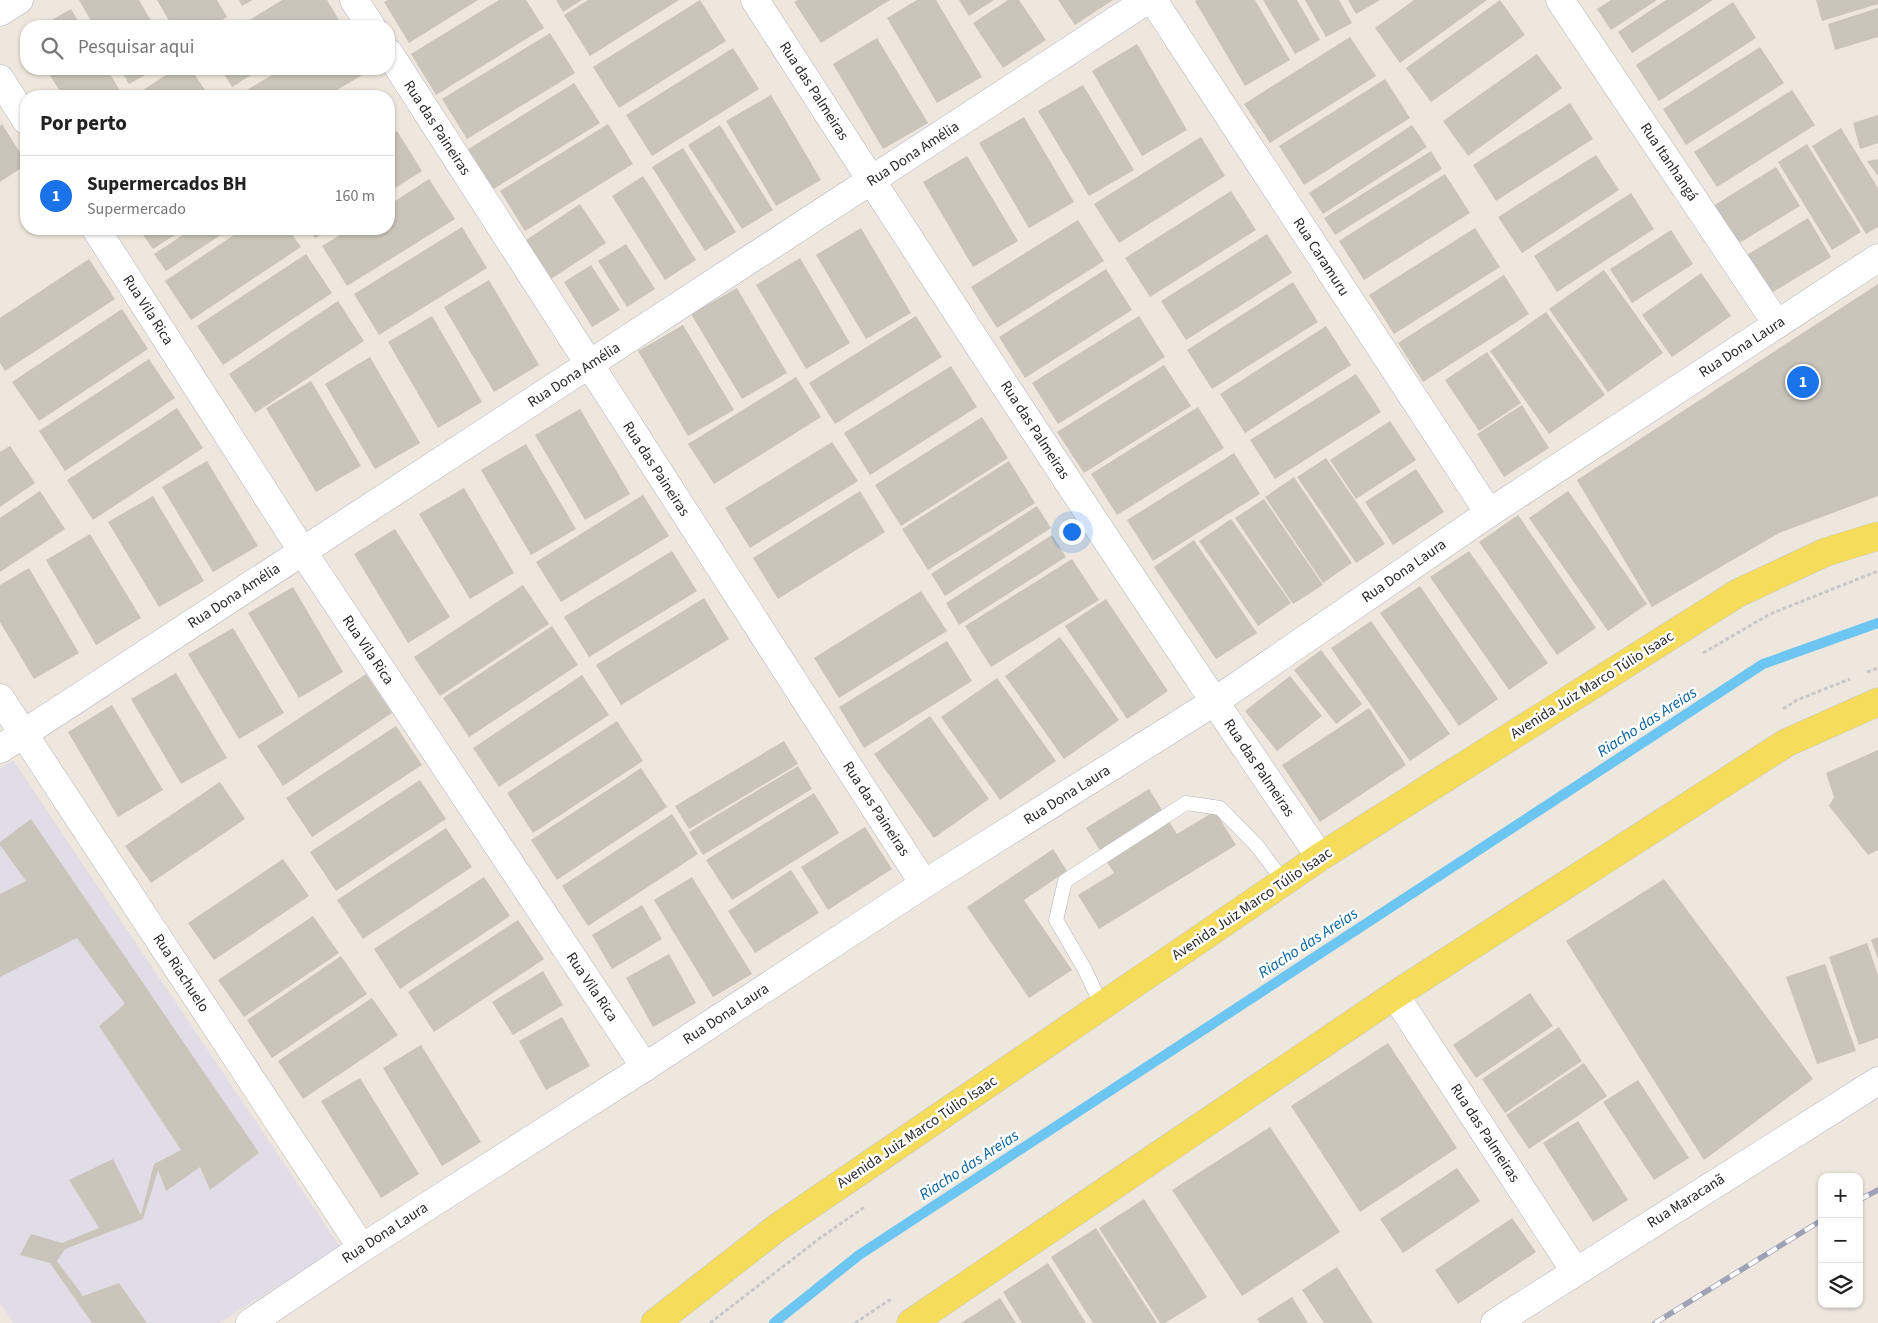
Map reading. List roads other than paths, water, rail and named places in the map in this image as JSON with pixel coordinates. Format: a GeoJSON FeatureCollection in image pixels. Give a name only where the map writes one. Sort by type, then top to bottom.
{"type":"FeatureCollection","features":[{"type":"Feature","properties":{"kind":"main road","name":"Avenida Juiz Marco Túlio Isaac"},"geometry":{"type":"LineString","coordinates":[[656,1323],[778,1227],[1320,857],[1738,592],[1826,552],[1878,536]]}},
{"type":"Feature","properties":{"kind":"main road"},"geometry":{"type":"LineString","coordinates":[[912,1323],[1395,995],[1786,742],[1878,702]]}},
{"type":"Feature","properties":{"kind":"street"},"geometry":{"type":"LineString","coordinates":[[0,12],[19,0]]}},
{"type":"Feature","properties":{"kind":"street"},"geometry":{"type":"LineString","coordinates":[[354,0],[367,20]]}},
{"type":"Feature","properties":{"kind":"street","name":"Rua das Palmeiras"},"geometry":{"type":"LineString","coordinates":[[755,0],[872,182],[1214,702],[1320,857]]}},
{"type":"Feature","properties":{"kind":"street","name":"Rua Dona Amélia"},"geometry":{"type":"LineString","coordinates":[[0,749],[872,182],[1147,0]]}},
{"type":"Feature","properties":{"kind":"street","name":"Rua Caramuru"},"geometry":{"type":"LineString","coordinates":[[1153,0],[1489,513]]}},
{"type":"Feature","properties":{"kind":"street","name":"Rua Itanhangá"},"geometry":{"type":"LineString","coordinates":[[1560,0],[1777,324]]}},
{"type":"Feature","properties":{"kind":"street","name":"Rua das Paineiras"},"geometry":{"type":"LineString","coordinates":[[395,62],[924,884]]}},
{"type":"Feature","properties":{"kind":"street"},"geometry":{"type":"LineString","coordinates":[[0,79],[20,111]]}},
{"type":"Feature","properties":{"kind":"street","name":"Rua Vila Rica"},"geometry":{"type":"LineString","coordinates":[[100,235],[303,552],[645,1067]]}},
{"type":"Feature","properties":{"kind":"street","name":"Rua Dona Laura"},"geometry":{"type":"LineString","coordinates":[[250,1323],[362,1248],[645,1067],[924,884],[1214,702],[1489,513],[1878,258]]}},
{"type":"Feature","properties":{"kind":"street","name":"Rua Riachuelo"},"geometry":{"type":"LineString","coordinates":[[0,698],[362,1248]]}},
{"type":"Feature","properties":{"kind":"street","name":"Rua das Palmeiras"},"geometry":{"type":"LineString","coordinates":[[1395,995],[1575,1271]]}},
{"type":"Feature","properties":{"kind":"street","name":"Rua Maracanã"},"geometry":{"type":"LineString","coordinates":[[1495,1323],[1878,1081]]}},
{"type":"Feature","properties":{"kind":"lane"},"geometry":{"type":"LineString","coordinates":[[1102,1006],[1084,968],[1056,920],[1065,881],[1186,803],[1220,808],[1258,847],[1284,882]]}},
{"type":"Feature","properties":{"kind":"waterway","name":"Riacho das Areias"},"geometry":{"type":"LineString","coordinates":[[774,1323],[859,1255],[1763,664],[1878,623]]}},
{"type":"Feature","properties":{"kind":"railway"},"geometry":{"type":"LineString","coordinates":[[1863,1198],[1878,1190]]}},
{"type":"Feature","properties":{"kind":"railway"},"geometry":{"type":"LineString","coordinates":[[1655,1323],[1818,1222]]}},
{"type":"Feature","properties":{"kind":"place","name":"Supermercados BH"},"geometry":{"type":"Point","coordinates":[1803,382]}}]}
